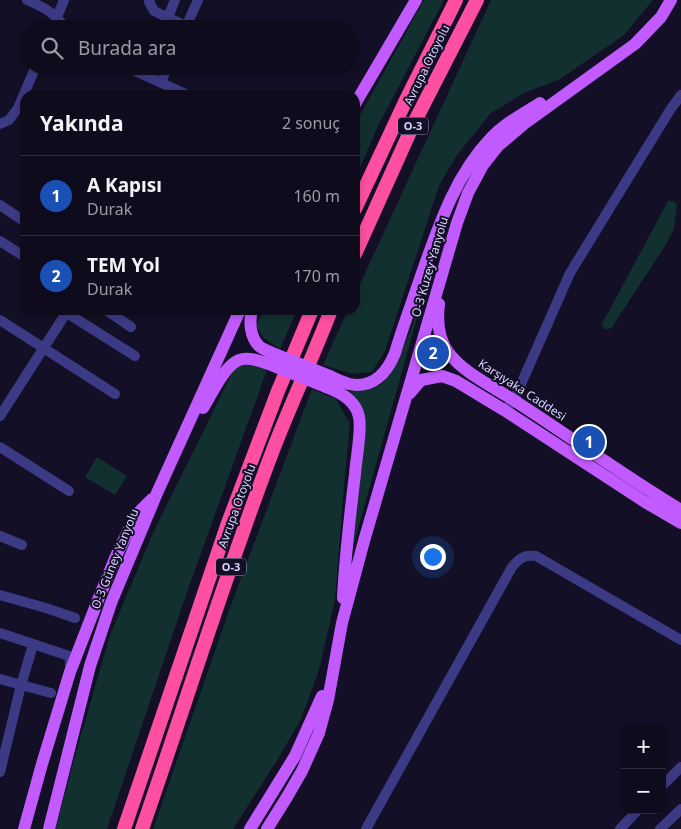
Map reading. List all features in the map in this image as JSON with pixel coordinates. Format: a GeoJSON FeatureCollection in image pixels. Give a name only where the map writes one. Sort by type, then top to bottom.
{"type":"FeatureCollection","features":[{"type":"Feature","properties":{"kind":"highway","name":"Avrupa Otoyolu"},"geometry":{"type":"LineString","coordinates":[[360,198],[402,108],[456,0]]}},
{"type":"Feature","properties":{"kind":"highway","name":"Avrupa Otoyolu"},"geometry":{"type":"LineString","coordinates":[[360,243],[414,123],[477,0]]}},
{"type":"Feature","properties":{"kind":"highway","name":"Avrupa Otoyolu"},"geometry":{"type":"LineString","coordinates":[[124,829],[238,495],[310,315]]}},
{"type":"Feature","properties":{"kind":"highway","name":"Avrupa Otoyolu"},"geometry":{"type":"LineString","coordinates":[[142,829],[252,506],[329,315]]}},
{"type":"Feature","properties":{"kind":"main road"},"geometry":{"type":"LineString","coordinates":[[360,95],[416,0]]}},
{"type":"Feature","properties":{"kind":"main road","name":"O-3 Kuzey Yanyolu"},"geometry":{"type":"LineString","coordinates":[[342,623],[364,541],[457,223],[468,193],[483,164],[498,146],[524,124],[635,44],[660,17],[671,0]]}},
{"type":"Feature","properties":{"kind":"main road"},"geometry":{"type":"LineString","coordinates":[[328,382],[359,385],[377,379],[391,363],[443,216],[473,160],[491,138],[510,121],[592,71],[607,64]]}},
{"type":"Feature","properties":{"kind":"main road","name":"Karşıyaka Caddesi"},"geometry":{"type":"LineString","coordinates":[[444,269],[438,317],[441,337],[447,350],[462,367],[681,510]]}},
{"type":"Feature","properties":{"kind":"main road","name":"O-3 Güney Yanyolu"},"geometry":{"type":"LineString","coordinates":[[49,829],[90,666],[111,603],[157,494],[238,315]]}},
{"type":"Feature","properties":{"kind":"main road"},"geometry":{"type":"LineString","coordinates":[[251,315],[250,324],[252,336],[268,357],[328,382],[347,397],[359,417],[357,454],[344,572],[342,623],[328,700],[319,733],[302,771],[268,829]]}},
{"type":"Feature","properties":{"kind":"main road"},"geometry":{"type":"LineString","coordinates":[[179,446],[230,366],[239,360],[268,357]]}},
{"type":"Feature","properties":{"kind":"main road"},"geometry":{"type":"LineString","coordinates":[[406,397],[421,380],[442,376],[456,381],[681,523]]}},
{"type":"Feature","properties":{"kind":"main road"},"geometry":{"type":"LineString","coordinates":[[24,829],[70,672],[116,556],[136,515],[157,494]]}},
{"type":"Feature","properties":{"kind":"main road"},"geometry":{"type":"LineString","coordinates":[[250,829],[295,756],[322,697],[334,661]]}},
{"type":"Feature","properties":{"kind":"main road"},"geometry":{"type":"LineString","coordinates":[[41,829],[74,733]]}},
{"type":"Feature","properties":{"kind":"street"},"geometry":{"type":"LineString","coordinates":[[27,0],[45,8],[60,20]]}},
{"type":"Feature","properties":{"kind":"street"},"geometry":{"type":"LineString","coordinates":[[56,20],[64,0]]}},
{"type":"Feature","properties":{"kind":"street"},"geometry":{"type":"LineString","coordinates":[[150,0],[149,2],[154,11],[172,20]]}},
{"type":"Feature","properties":{"kind":"street"},"geometry":{"type":"LineString","coordinates":[[168,18],[175,0]]}},
{"type":"Feature","properties":{"kind":"street"},"geometry":{"type":"LineString","coordinates":[[189,20],[198,0]]}},
{"type":"Feature","properties":{"kind":"street"},"geometry":{"type":"LineString","coordinates":[[26,90],[32,75]]}},
{"type":"Feature","properties":{"kind":"street"},"geometry":{"type":"LineString","coordinates":[[144,75],[177,90]]}},
{"type":"Feature","properties":{"kind":"street"},"geometry":{"type":"LineString","coordinates":[[161,83],[164,75]]}},
{"type":"Feature","properties":{"kind":"street"},"geometry":{"type":"LineString","coordinates":[[504,410],[514,400],[570,274],[681,95]]}},
{"type":"Feature","properties":{"kind":"street"},"geometry":{"type":"LineString","coordinates":[[0,124],[9,120],[20,103]]}},
{"type":"Feature","properties":{"kind":"street"},"geometry":{"type":"LineString","coordinates":[[0,206],[20,219]]}},
{"type":"Feature","properties":{"kind":"street"},"geometry":{"type":"LineString","coordinates":[[0,241],[20,254]]}},
{"type":"Feature","properties":{"kind":"street"},"geometry":{"type":"LineString","coordinates":[[0,416],[65,315]]}},
{"type":"Feature","properties":{"kind":"street"},"geometry":{"type":"LineString","coordinates":[[74,315],[135,356]]}},
{"type":"Feature","properties":{"kind":"street"},"geometry":{"type":"LineString","coordinates":[[114,315],[131,326]]}},
{"type":"Feature","properties":{"kind":"street"},"geometry":{"type":"LineString","coordinates":[[0,320],[115,394]]}},
{"type":"Feature","properties":{"kind":"street"},"geometry":{"type":"LineString","coordinates":[[0,447],[70,491]]}},
{"type":"Feature","properties":{"kind":"street"},"geometry":{"type":"LineString","coordinates":[[0,536],[22,545]]}},
{"type":"Feature","properties":{"kind":"street"},"geometry":{"type":"LineString","coordinates":[[366,829],[518,559],[526,556],[536,556],[681,640]]}},
{"type":"Feature","properties":{"kind":"street"},"geometry":{"type":"LineString","coordinates":[[0,595],[75,618]]}},
{"type":"Feature","properties":{"kind":"street"},"geometry":{"type":"LineString","coordinates":[[0,633],[69,656],[70,672]]}},
{"type":"Feature","properties":{"kind":"street"},"geometry":{"type":"LineString","coordinates":[[0,772],[21,685],[33,645]]}},
{"type":"Feature","properties":{"kind":"street"},"geometry":{"type":"LineString","coordinates":[[0,679],[51,693]]}},
{"type":"Feature","properties":{"kind":"street"},"geometry":{"type":"LineString","coordinates":[[666,782],[681,766]]}},
{"type":"Feature","properties":{"kind":"street"},"geometry":{"type":"LineString","coordinates":[[660,829],[681,809]]}},
{"type":"Feature","properties":{"kind":"street"},"geometry":{"type":"LineString","coordinates":[[620,829],[634,814]]}},
{"type":"Feature","properties":{"kind":"green space"},"geometry":{"type":"Polygon","coordinates":[[[424,0],[444,0],[378,126],[360,167],[360,115],[424,0]]]}},
{"type":"Feature","properties":{"kind":"green space"},"geometry":{"type":"Polygon","coordinates":[[[491,0],[653,0],[624,35],[560,79],[524,93],[491,113],[457,155],[439,186],[385,351],[372,372],[353,374],[323,365],[346,315],[360,315],[360,284],[491,0]]]}},
{"type":"Feature","properties":{"kind":"green space"},"geometry":{"type":"Polygon","coordinates":[[[668,201],[676,203],[677,206],[674,228],[667,243],[612,327],[605,329],[602,324],[668,201]]]}},
{"type":"Feature","properties":{"kind":"green space"},"geometry":{"type":"Polygon","coordinates":[[[424,293],[349,561],[360,405],[349,390],[380,385],[386,379],[399,357],[424,293]]]}},
{"type":"Feature","properties":{"kind":"green space"},"geometry":{"type":"Polygon","coordinates":[[[261,315],[295,315],[280,349],[264,338],[256,326],[261,315]]]}},
{"type":"Feature","properties":{"kind":"green space"},"geometry":{"type":"Polygon","coordinates":[[[251,362],[267,370],[187,592],[107,829],[55,829],[110,635],[153,533],[234,369],[251,362]]]}},
{"type":"Feature","properties":{"kind":"green space"},"geometry":{"type":"Polygon","coordinates":[[[312,389],[336,399],[350,424],[335,600],[319,670],[301,719],[233,829],[153,829],[231,605],[312,389]]]}},
{"type":"Feature","properties":{"kind":"green space"},"geometry":{"type":"Polygon","coordinates":[[[97,457],[127,476],[115,495],[85,477],[97,457]]]}},
{"type":"Feature","properties":{"kind":"place","name":"TEM Yol"},"geometry":{"type":"Point","coordinates":[433,353]}},
{"type":"Feature","properties":{"kind":"place","name":"A Kapısı"},"geometry":{"type":"Point","coordinates":[589,442]}}]}
